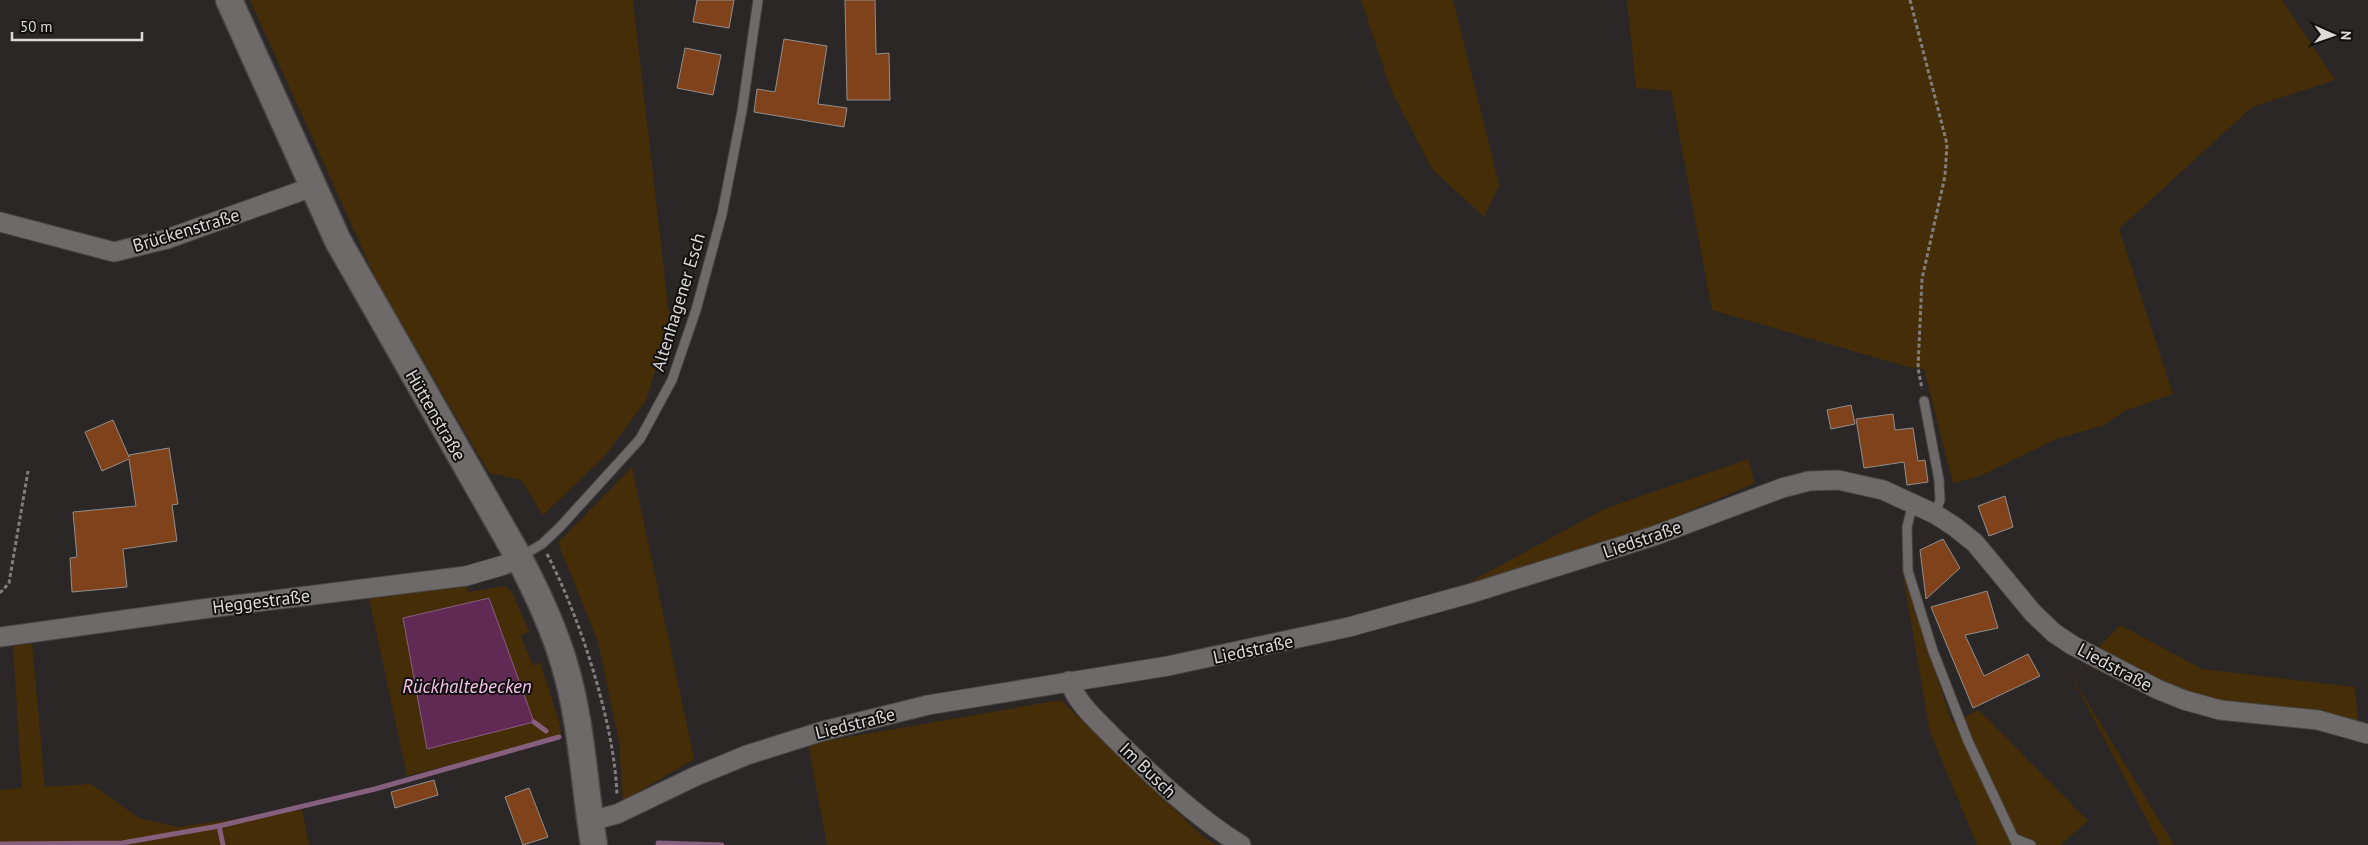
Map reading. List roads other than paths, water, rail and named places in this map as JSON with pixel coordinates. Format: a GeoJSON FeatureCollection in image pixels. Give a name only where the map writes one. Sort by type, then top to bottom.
{"type":"FeatureCollection","features":[{"type":"Feature","properties":{"kind":"main road","name":"Hüttenstraße"},"geometry":{"type":"LineString","coordinates":[[229,0],[312,187],[367,293],[519,558],[542,602],[564,665],[574,709],[592,833]]}},
{"type":"Feature","properties":{"kind":"street","name":"Brückenstraße"},"geometry":{"type":"LineString","coordinates":[[0,222],[114,252],[167,240],[312,187]]}},
{"type":"Feature","properties":{"kind":"street","name":"Liedstraße"},"geometry":{"type":"LineString","coordinates":[[592,833],[617,814],[696,776],[790,740],[928,705],[1168,666],[1349,627],[1472,593],[1645,539],[1747,499],[1809,482],[1838,480],[1883,490],[1935,514],[1975,543],[2033,613],[2054,633],[2157,689],[2184,700],[2220,710],[2318,720],[2368,734]]}},
{"type":"Feature","properties":{"kind":"street","name":"Heggestraße"},"geometry":{"type":"LineString","coordinates":[[0,637],[202,609],[466,576],[504,565],[519,558]]}},
{"type":"Feature","properties":{"kind":"street","name":"Im Busch"},"geometry":{"type":"LineString","coordinates":[[1069,681],[1079,702],[1147,770],[1208,824],[1241,845]]}},
{"type":"Feature","properties":{"kind":"lane","name":"Altenhagener Esch"},"geometry":{"type":"LineString","coordinates":[[519,558],[538,547],[560,527],[640,439],[672,380],[696,310],[722,214],[742,111],[758,0]]}},
{"type":"Feature","properties":{"kind":"lane"},"geometry":{"type":"LineString","coordinates":[[1924,400],[1939,480],[1940,500],[1935,514]]}},
{"type":"Feature","properties":{"kind":"lane"},"geometry":{"type":"LineString","coordinates":[[1913,503],[1907,527],[1908,571],[1933,651],[1968,741],[2016,842],[2031,845]]}},
{"type":"Feature","properties":{"kind":"water","name":"Rückhaltebecken"},"geometry":{"type":"Polygon","coordinates":[[[489,598],[534,722],[427,749],[403,618],[489,598]]]}},
{"type":"Feature","properties":{"kind":"waterway"},"geometry":{"type":"LineString","coordinates":[[534,722],[546,731]]}},
{"type":"Feature","properties":{"kind":"waterway"},"geometry":{"type":"LineString","coordinates":[[0,844],[122,843],[219,826],[375,789],[559,737]]}},
{"type":"Feature","properties":{"kind":"waterway"},"geometry":{"type":"LineString","coordinates":[[219,826],[223,845]]}},
{"type":"Feature","properties":{"kind":"waterway"},"geometry":{"type":"LineString","coordinates":[[658,843],[722,845]]}}]}
